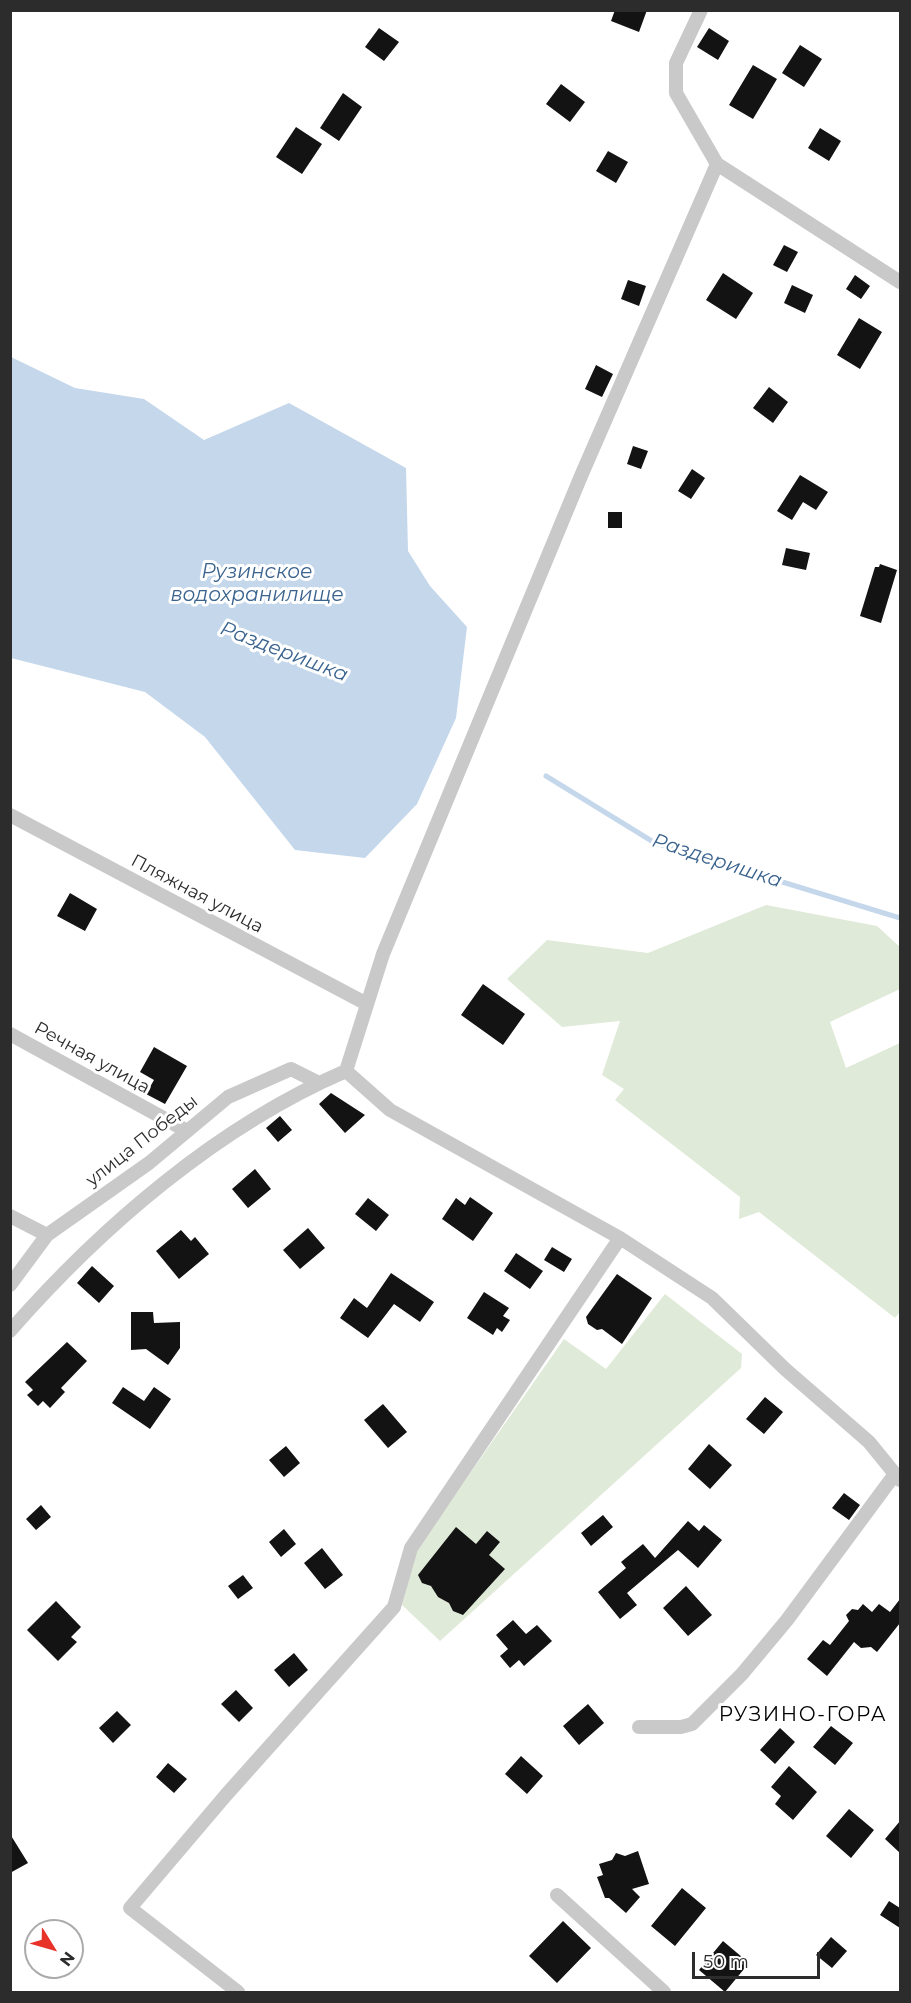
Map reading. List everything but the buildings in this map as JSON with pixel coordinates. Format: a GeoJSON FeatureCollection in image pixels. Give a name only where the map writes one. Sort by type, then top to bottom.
{"type":"FeatureCollection","features":[{"type":"Feature","properties":{"kind":"street"},"geometry":{"type":"LineString","coordinates":[[701,10],[676,63],[676,93],[717,164],[900,282]]}},
{"type":"Feature","properties":{"kind":"street"},"geometry":{"type":"LineString","coordinates":[[10,1331],[45,1291],[138,1205],[260,1114],[346,1071],[383,954],[548,556],[717,164]]}},
{"type":"Feature","properties":{"kind":"street","name":"Пляжная улица"},"geometry":{"type":"LineString","coordinates":[[10,815],[367,1004]]}},
{"type":"Feature","properties":{"kind":"street","name":"Речная улица"},"geometry":{"type":"LineString","coordinates":[[10,1034],[187,1131]]}},
{"type":"Feature","properties":{"kind":"street","name":"улица Победы"},"geometry":{"type":"LineString","coordinates":[[10,1285],[47,1235],[148,1163],[228,1096],[291,1069],[319,1083]]}},
{"type":"Feature","properties":{"kind":"street"},"geometry":{"type":"LineString","coordinates":[[346,1071],[390,1110],[620,1238],[712,1298],[785,1369],[869,1442],[898,1477],[742,1674],[692,1724],[681,1727],[639,1727]]}},
{"type":"Feature","properties":{"kind":"street"},"geometry":{"type":"LineString","coordinates":[[10,1216],[47,1235]]}},
{"type":"Feature","properties":{"kind":"street"},"geometry":{"type":"LineString","coordinates":[[238,1992],[130,1908],[226,1795],[394,1607],[411,1548],[620,1238]]}},
{"type":"Feature","properties":{"kind":"street"},"geometry":{"type":"LineString","coordinates":[[557,1895],[664,1992]]}},
{"type":"Feature","properties":{"kind":"green space"},"geometry":{"type":"Polygon","coordinates":[[[766,905],[877,926],[900,947],[900,989],[830,1022],[846,1068],[900,1043],[900,1312],[895,1318],[759,1212],[739,1219],[740,1197],[615,1100],[624,1089],[602,1075],[620,1021],[562,1027],[507,979],[547,940],[648,953],[766,905]]]}},
{"type":"Feature","properties":{"kind":"green space"},"geometry":{"type":"Polygon","coordinates":[[[665,1294],[742,1354],[741,1368],[440,1641],[402,1605],[415,1552],[564,1339],[606,1369],[665,1294]]]}},
{"type":"Feature","properties":{"kind":"water","name":"Рузинское водохранилище"},"geometry":{"type":"Polygon","coordinates":[[[11,357],[75,388],[144,399],[204,440],[289,403],[406,468],[408,551],[430,586],[467,627],[456,718],[417,804],[365,858],[295,850],[205,737],[145,692],[11,658],[11,357]]]}},
{"type":"Feature","properties":{"kind":"waterway","name":"Раздеришка"},"geometry":{"type":"LineString","coordinates":[[546,776],[655,843],[900,918]]}},
{"type":"Feature","properties":{"kind":"district","name":"РУЗИНО-ГОРА"},"geometry":{"type":"Point","coordinates":[803,1715]}}]}
